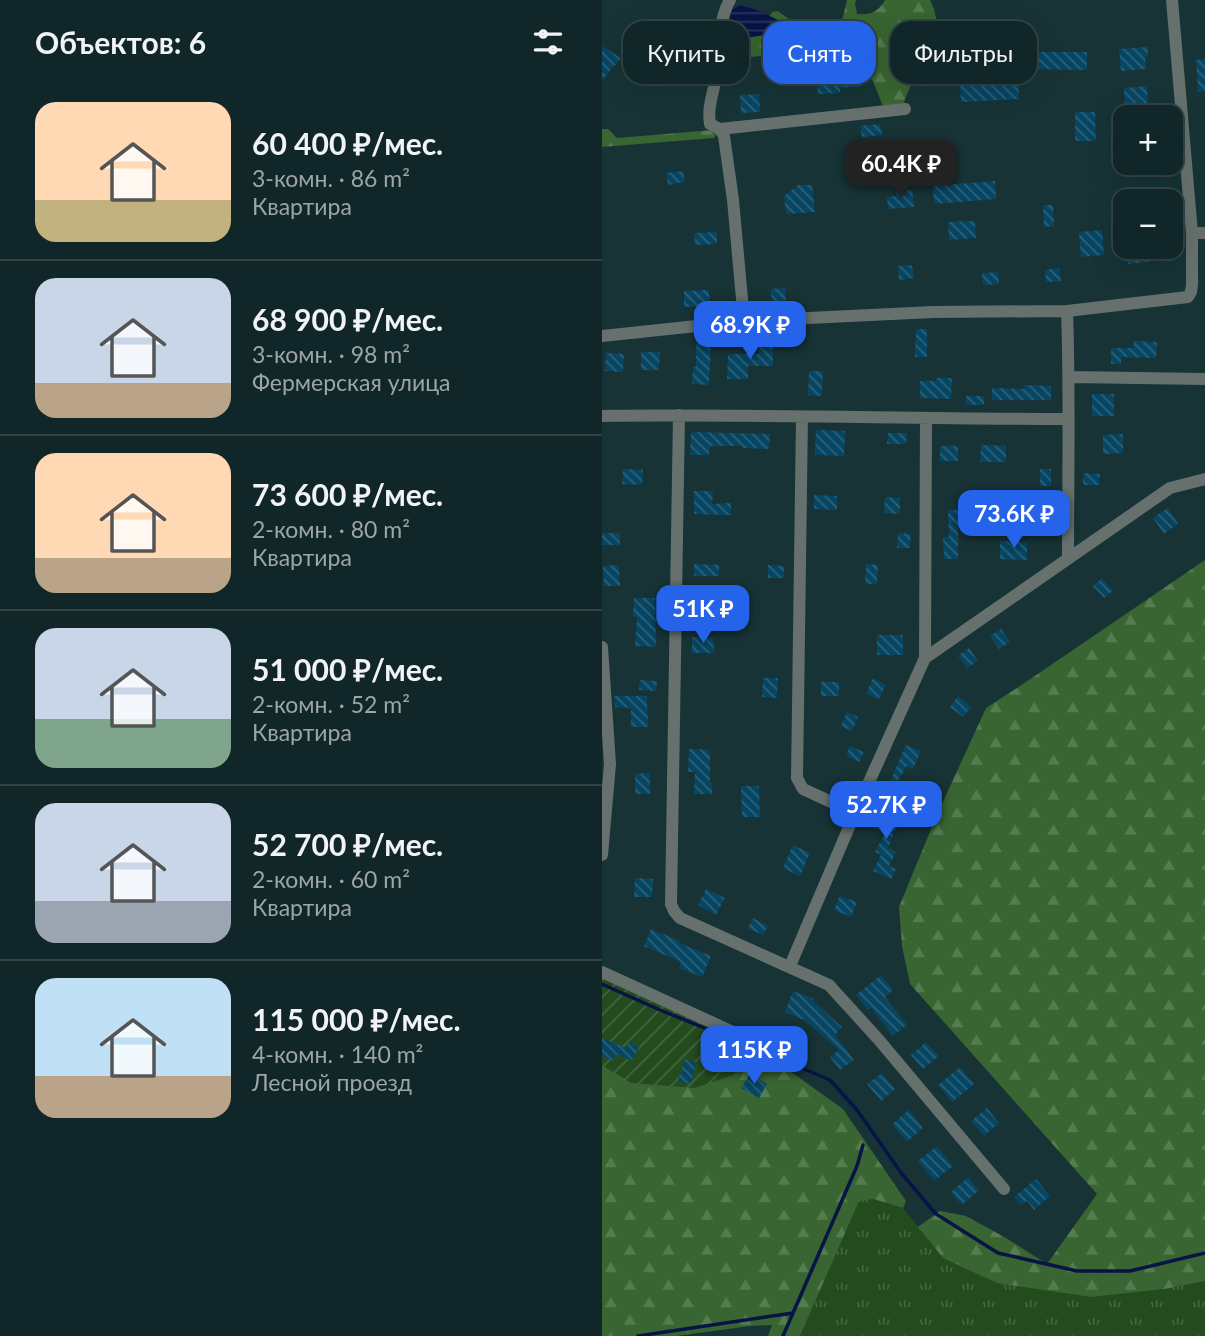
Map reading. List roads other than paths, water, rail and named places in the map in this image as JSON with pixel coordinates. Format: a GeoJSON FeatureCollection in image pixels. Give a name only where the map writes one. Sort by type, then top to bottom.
{"type":"FeatureCollection","features":[{"type":"Feature","properties":{"kind":"street"},"geometry":{"type":"LineString","coordinates":[[730,0],[726,7],[716,78],[708,112],[710,124],[720,129],[905,109]]}},
{"type":"Feature","properties":{"kind":"street"},"geometry":{"type":"LineString","coordinates":[[602,336],[744,321],[933,312],[1067,311],[1188,296],[1191,292],[1198,233],[1172,0]]}},
{"type":"Feature","properties":{"kind":"street"},"geometry":{"type":"LineString","coordinates":[[720,129],[724,136],[733,200],[744,321]]}},
{"type":"Feature","properties":{"kind":"street"},"geometry":{"type":"LineString","coordinates":[[1067,311],[1068,559]]}},
{"type":"Feature","properties":{"kind":"street"},"geometry":{"type":"LineString","coordinates":[[1069,377],[1205,379]]}},
{"type":"Feature","properties":{"kind":"street"},"geometry":{"type":"LineString","coordinates":[[679,415],[671,904],[680,918],[829,985],[879,1040],[1004,1189]]}},
{"type":"Feature","properties":{"kind":"street"},"geometry":{"type":"LineString","coordinates":[[602,416],[1068,419]]}},
{"type":"Feature","properties":{"kind":"street"},"geometry":{"type":"LineString","coordinates":[[802,416],[797,778],[803,789],[855,813]]}},
{"type":"Feature","properties":{"kind":"street"},"geometry":{"type":"LineString","coordinates":[[790,966],[925,658],[926,419]]}},
{"type":"Feature","properties":{"kind":"street"},"geometry":{"type":"LineString","coordinates":[[925,658],[1170,488],[1205,479]]}},
{"type":"Feature","properties":{"kind":"street"},"geometry":{"type":"LineString","coordinates":[[602,648],[610,764],[602,855]]}},
{"type":"Feature","properties":{"kind":"street"},"geometry":{"type":"LineString","coordinates":[[602,972],[770,1049]]}},
{"type":"Feature","properties":{"kind":"waterway"},"geometry":{"type":"LineString","coordinates":[[602,984],[761,1051]]}},
{"type":"Feature","properties":{"kind":"waterway"},"geometry":{"type":"LineString","coordinates":[[768,1054],[830,1080],[857,1110],[902,1174],[936,1214],[998,1253],[1077,1271],[1130,1271],[1205,1253]]}},
{"type":"Feature","properties":{"kind":"waterway"},"geometry":{"type":"LineString","coordinates":[[783,1336],[857,1166],[863,1145]]}},
{"type":"Feature","properties":{"kind":"waterway"},"geometry":{"type":"LineString","coordinates":[[638,1336],[793,1313]]}}]}
